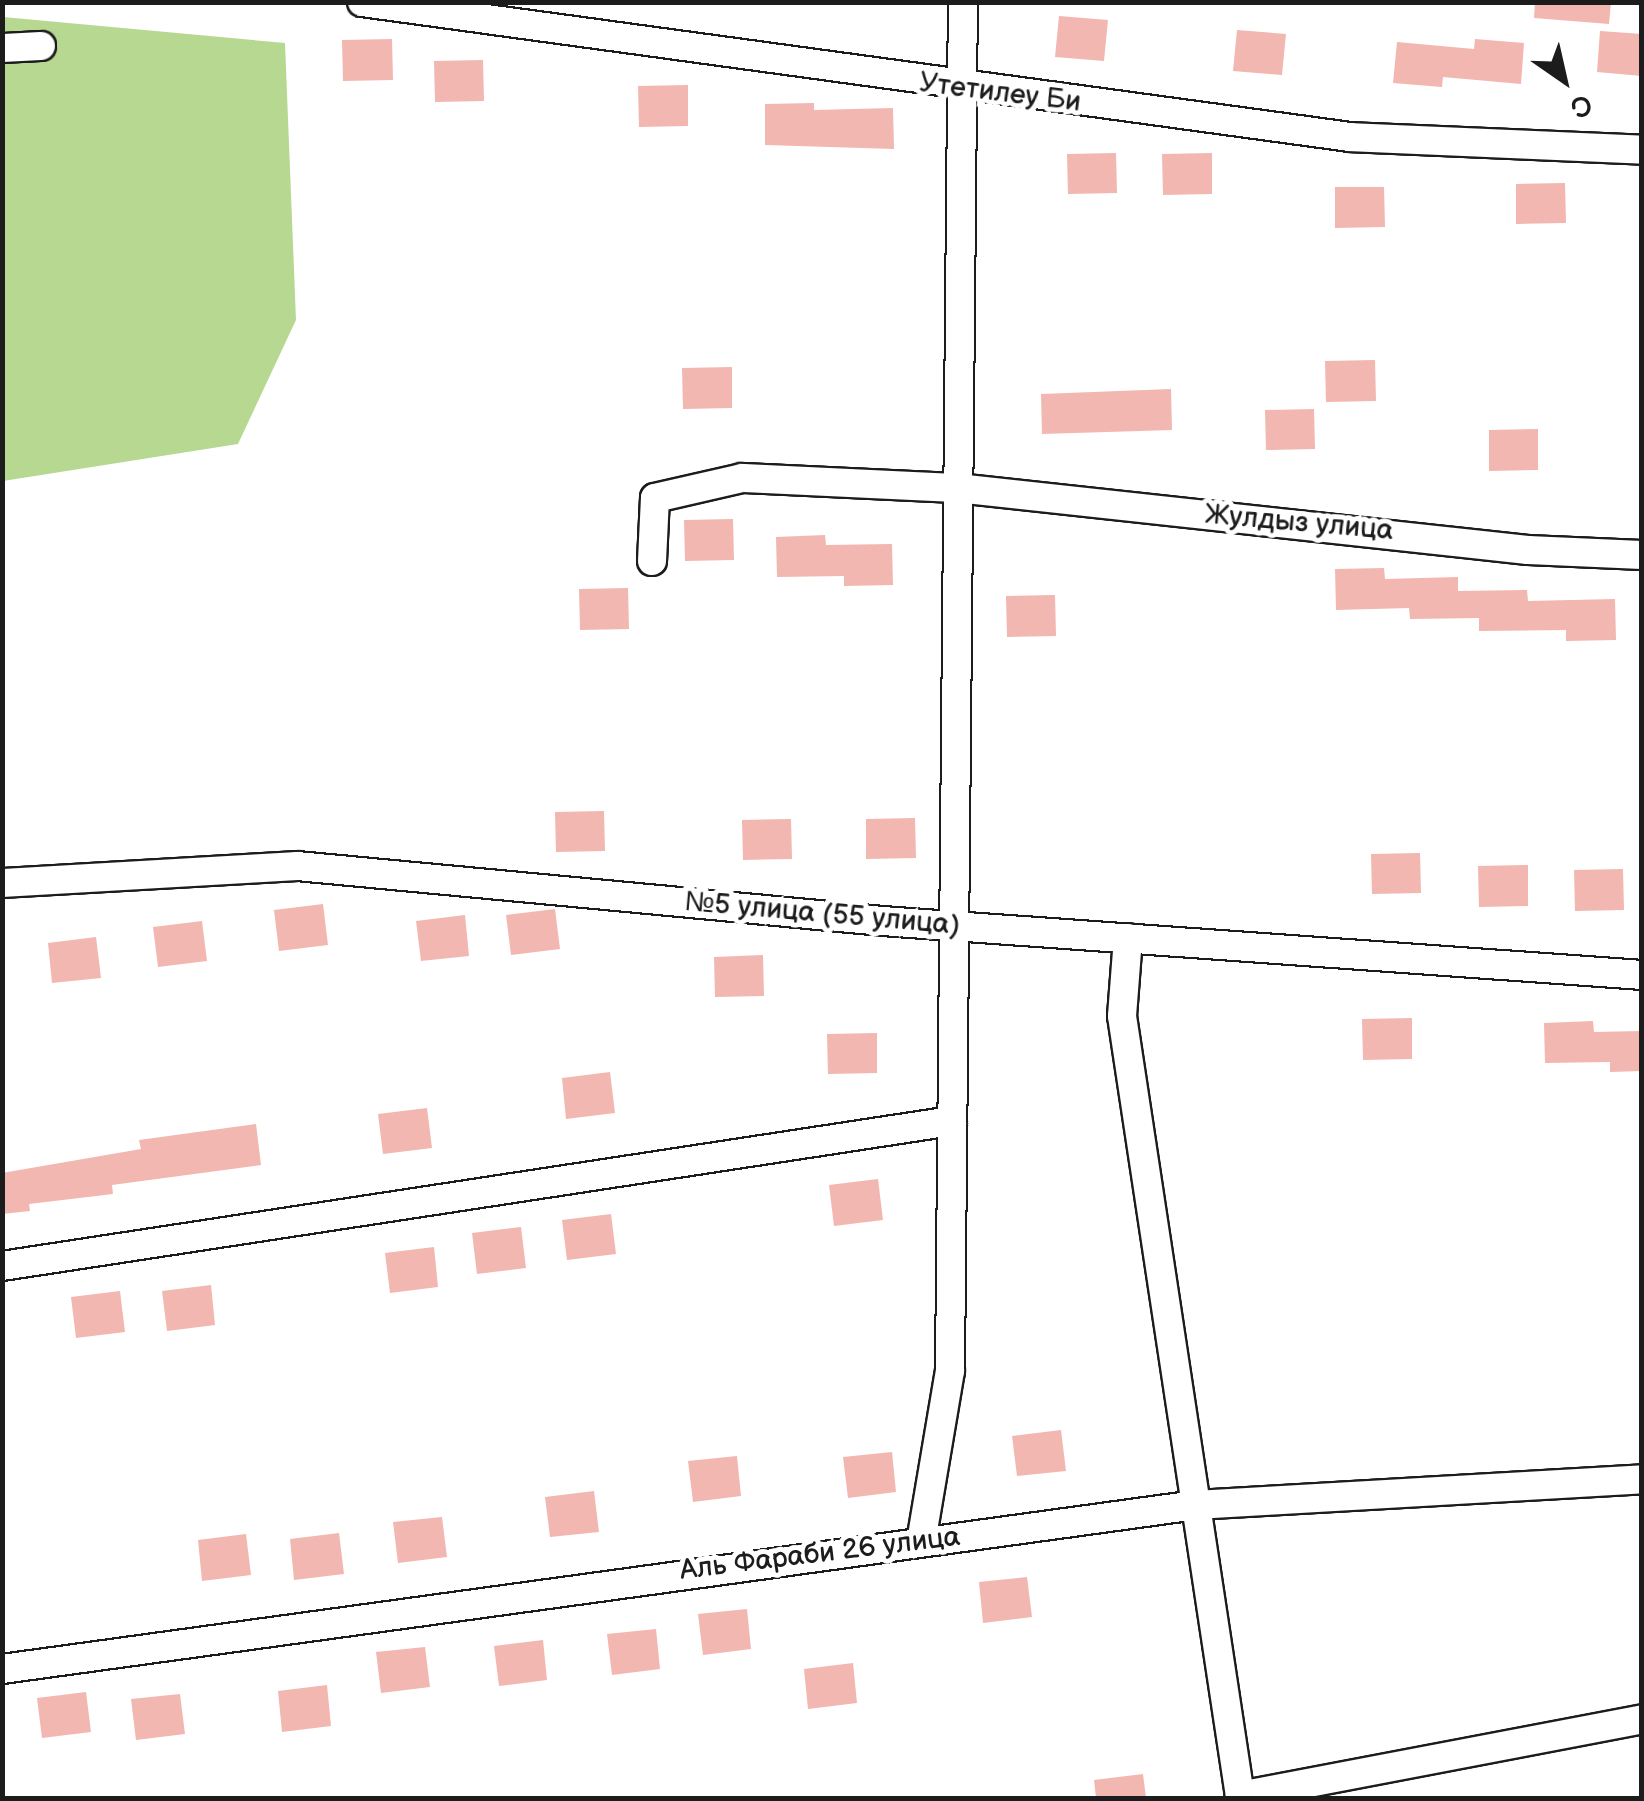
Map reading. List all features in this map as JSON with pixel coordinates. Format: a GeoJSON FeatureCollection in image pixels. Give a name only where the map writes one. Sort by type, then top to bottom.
{"type":"FeatureCollection","features":[{"type":"Feature","properties":{"kind":"street","name":"Утетилеу Би"},"geometry":{"type":"LineString","coordinates":[[362,2],[960,88],[1350,137],[1642,150]]}},
{"type":"Feature","properties":{"kind":"street"},"geometry":{"type":"LineString","coordinates":[[920,1542],[950,1371],[963,2]]}},
{"type":"Feature","properties":{"kind":"street"},"geometry":{"type":"LineString","coordinates":[[2,48],[40,46]]}},
{"type":"Feature","properties":{"kind":"street","name":"Жулдыз улица"},"geometry":{"type":"LineString","coordinates":[[652,561],[655,498],[742,478],[958,488],[1528,550],[1642,554]]}},
{"type":"Feature","properties":{"kind":"street","name":"№5 улица (55 улица)"},"geometry":{"type":"LineString","coordinates":[[2,884],[297,866],[957,926],[1642,975]]}},
{"type":"Feature","properties":{"kind":"street"},"geometry":{"type":"LineString","coordinates":[[1128,938],[1122,1016],[1240,1797],[1642,1720]]}},
{"type":"Feature","properties":{"kind":"street"},"geometry":{"type":"LineString","coordinates":[[2,1266],[952,1121]]}},
{"type":"Feature","properties":{"kind":"street","name":"Аль Фараби 26 улица"},"geometry":{"type":"LineString","coordinates":[[2,1669],[1196,1504],[1642,1479]]}},
{"type":"Feature","properties":{"kind":"green space"},"geometry":{"type":"Polygon","coordinates":[[[3,17],[285,43],[296,320],[238,444],[3,481],[3,17]]]}},
{"type":"Feature","properties":{"kind":"building"},"geometry":{"type":"Polygon","coordinates":[[[1535,2],[1611,2],[1609,24],[1534,18],[1535,2]]]}},
{"type":"Feature","properties":{"kind":"building"},"geometry":{"type":"Polygon","coordinates":[[[1059,16],[1108,20],[1104,61],[1055,57],[1059,16]]]}},
{"type":"Feature","properties":{"kind":"building"},"geometry":{"type":"Polygon","coordinates":[[[1237,30],[1286,34],[1282,75],[1233,71],[1237,30]]]}},
{"type":"Feature","properties":{"kind":"building"},"geometry":{"type":"Polygon","coordinates":[[[1600,31],[1642,34],[1642,76],[1597,72],[1600,31]]]}},
{"type":"Feature","properties":{"kind":"building"},"geometry":{"type":"Polygon","coordinates":[[[392,39],[393,80],[343,81],[342,40],[392,39]]]}},
{"type":"Feature","properties":{"kind":"building"},"geometry":{"type":"Polygon","coordinates":[[[1475,39],[1524,43],[1521,84],[1443,77],[1442,87],[1393,83],[1397,42],[1474,49],[1475,39]]]}},
{"type":"Feature","properties":{"kind":"building"},"geometry":{"type":"Polygon","coordinates":[[[483,60],[484,101],[435,102],[434,61],[483,60]]]}},
{"type":"Feature","properties":{"kind":"building"},"geometry":{"type":"Polygon","coordinates":[[[688,85],[688,126],[639,127],[638,86],[688,85]]]}},
{"type":"Feature","properties":{"kind":"building"},"geometry":{"type":"Polygon","coordinates":[[[814,103],[814,110],[893,108],[894,149],[765,145],[765,104],[814,103]]]}},
{"type":"Feature","properties":{"kind":"building"},"geometry":{"type":"Polygon","coordinates":[[[1116,153],[1117,193],[1068,194],[1067,154],[1116,153]]]}},
{"type":"Feature","properties":{"kind":"building"},"geometry":{"type":"Polygon","coordinates":[[[1212,153],[1212,194],[1163,195],[1162,154],[1212,153]]]}},
{"type":"Feature","properties":{"kind":"building"},"geometry":{"type":"Polygon","coordinates":[[[1565,183],[1566,223],[1516,224],[1516,184],[1565,183]]]}},
{"type":"Feature","properties":{"kind":"building"},"geometry":{"type":"Polygon","coordinates":[[[1335,187],[1384,187],[1385,227],[1335,228],[1335,187]]]}},
{"type":"Feature","properties":{"kind":"building"},"geometry":{"type":"Polygon","coordinates":[[[1375,360],[1376,401],[1326,402],[1325,361],[1375,360]]]}},
{"type":"Feature","properties":{"kind":"building"},"geometry":{"type":"Polygon","coordinates":[[[732,367],[732,408],[683,409],[682,368],[732,367]]]}},
{"type":"Feature","properties":{"kind":"building"},"geometry":{"type":"Polygon","coordinates":[[[1171,389],[1172,430],[1042,434],[1041,394],[1171,389]]]}},
{"type":"Feature","properties":{"kind":"building"},"geometry":{"type":"Polygon","coordinates":[[[1314,409],[1315,449],[1266,450],[1265,410],[1314,409]]]}},
{"type":"Feature","properties":{"kind":"building"},"geometry":{"type":"Polygon","coordinates":[[[1538,429],[1538,470],[1489,471],[1489,430],[1538,429]]]}},
{"type":"Feature","properties":{"kind":"building"},"geometry":{"type":"Polygon","coordinates":[[[733,519],[734,560],[685,561],[684,520],[733,519]]]}},
{"type":"Feature","properties":{"kind":"building"},"geometry":{"type":"Polygon","coordinates":[[[825,535],[826,545],[892,544],[893,585],[844,586],[844,576],[777,577],[776,537],[825,535]]]}},
{"type":"Feature","properties":{"kind":"building"},"geometry":{"type":"Polygon","coordinates":[[[1384,568],[1385,579],[1458,577],[1458,591],[1527,590],[1528,601],[1615,599],[1616,640],[1566,641],[1566,630],[1479,631],[1479,618],[1410,619],[1409,608],[1336,610],[1335,569],[1384,568]]]}},
{"type":"Feature","properties":{"kind":"building"},"geometry":{"type":"Polygon","coordinates":[[[628,588],[629,629],[580,630],[579,589],[628,588]]]}},
{"type":"Feature","properties":{"kind":"building"},"geometry":{"type":"Polygon","coordinates":[[[1055,595],[1056,636],[1007,637],[1006,596],[1055,595]]]}},
{"type":"Feature","properties":{"kind":"building"},"geometry":{"type":"Polygon","coordinates":[[[604,811],[605,851],[556,852],[555,812],[604,811]]]}},
{"type":"Feature","properties":{"kind":"building"},"geometry":{"type":"Polygon","coordinates":[[[915,818],[916,858],[866,859],[866,819],[915,818]]]}},
{"type":"Feature","properties":{"kind":"building"},"geometry":{"type":"Polygon","coordinates":[[[791,819],[792,859],[743,860],[742,820],[791,819]]]}},
{"type":"Feature","properties":{"kind":"building"},"geometry":{"type":"Polygon","coordinates":[[[1420,853],[1421,893],[1372,894],[1371,854],[1420,853]]]}},
{"type":"Feature","properties":{"kind":"building"},"geometry":{"type":"Polygon","coordinates":[[[1528,865],[1528,906],[1479,907],[1478,866],[1528,865]]]}},
{"type":"Feature","properties":{"kind":"building"},"geometry":{"type":"Polygon","coordinates":[[[1623,869],[1624,910],[1575,911],[1574,870],[1623,869]]]}},
{"type":"Feature","properties":{"kind":"building"},"geometry":{"type":"Polygon","coordinates":[[[323,904],[328,945],[279,951],[274,910],[323,904]]]}},
{"type":"Feature","properties":{"kind":"building"},"geometry":{"type":"Polygon","coordinates":[[[555,909],[560,949],[511,955],[506,915],[555,909]]]}},
{"type":"Feature","properties":{"kind":"building"},"geometry":{"type":"Polygon","coordinates":[[[465,915],[469,956],[421,961],[416,921],[465,915]]]}},
{"type":"Feature","properties":{"kind":"building"},"geometry":{"type":"Polygon","coordinates":[[[202,921],[207,961],[158,967],[153,927],[202,921]]]}},
{"type":"Feature","properties":{"kind":"building"},"geometry":{"type":"Polygon","coordinates":[[[96,937],[101,978],[52,983],[48,943],[96,937]]]}},
{"type":"Feature","properties":{"kind":"building"},"geometry":{"type":"Polygon","coordinates":[[[763,955],[764,996],[715,997],[714,957],[763,955]]]}},
{"type":"Feature","properties":{"kind":"building"},"geometry":{"type":"Polygon","coordinates":[[[1412,1018],[1412,1059],[1363,1060],[1362,1019],[1412,1018]]]}},
{"type":"Feature","properties":{"kind":"building"},"geometry":{"type":"Polygon","coordinates":[[[1593,1021],[1594,1032],[1642,1031],[1642,1071],[1610,1072],[1610,1062],[1545,1063],[1544,1023],[1593,1021]]]}},
{"type":"Feature","properties":{"kind":"building"},"geometry":{"type":"Polygon","coordinates":[[[877,1033],[877,1073],[828,1074],[827,1034],[877,1033]]]}},
{"type":"Feature","properties":{"kind":"building"},"geometry":{"type":"Polygon","coordinates":[[[610,1072],[615,1113],[566,1119],[562,1078],[610,1072]]]}},
{"type":"Feature","properties":{"kind":"building"},"geometry":{"type":"Polygon","coordinates":[[[427,1108],[432,1148],[383,1154],[378,1114],[427,1108]]]}},
{"type":"Feature","properties":{"kind":"building"},"geometry":{"type":"Polygon","coordinates":[[[256,1124],[261,1165],[112,1185],[113,1194],[29,1204],[30,1211],[2,1214],[2,1173],[141,1149],[139,1140],[256,1124]]]}},
{"type":"Feature","properties":{"kind":"building"},"geometry":{"type":"Polygon","coordinates":[[[878,1179],[883,1220],[834,1226],[829,1185],[878,1179]]]}},
{"type":"Feature","properties":{"kind":"building"},"geometry":{"type":"Polygon","coordinates":[[[611,1214],[616,1254],[567,1260],[562,1220],[611,1214]]]}},
{"type":"Feature","properties":{"kind":"building"},"geometry":{"type":"Polygon","coordinates":[[[521,1227],[526,1268],[477,1274],[472,1233],[521,1227]]]}},
{"type":"Feature","properties":{"kind":"building"},"geometry":{"type":"Polygon","coordinates":[[[434,1247],[438,1287],[390,1293],[385,1253],[434,1247]]]}},
{"type":"Feature","properties":{"kind":"building"},"geometry":{"type":"Polygon","coordinates":[[[211,1285],[215,1325],[167,1331],[162,1291],[211,1285]]]}},
{"type":"Feature","properties":{"kind":"building"},"geometry":{"type":"Polygon","coordinates":[[[120,1291],[125,1332],[76,1338],[71,1297],[120,1291]]]}},
{"type":"Feature","properties":{"kind":"building"},"geometry":{"type":"Polygon","coordinates":[[[1061,1430],[1066,1471],[1017,1476],[1012,1436],[1061,1430]]]}},
{"type":"Feature","properties":{"kind":"building"},"geometry":{"type":"Polygon","coordinates":[[[892,1452],[896,1492],[848,1498],[843,1457],[892,1452]]]}},
{"type":"Feature","properties":{"kind":"building"},"geometry":{"type":"Polygon","coordinates":[[[737,1456],[741,1496],[693,1502],[688,1461],[737,1456]]]}},
{"type":"Feature","properties":{"kind":"building"},"geometry":{"type":"Polygon","coordinates":[[[594,1491],[599,1532],[550,1537],[545,1497],[594,1491]]]}},
{"type":"Feature","properties":{"kind":"building"},"geometry":{"type":"Polygon","coordinates":[[[442,1517],[447,1557],[398,1563],[393,1522],[442,1517]]]}},
{"type":"Feature","properties":{"kind":"building"},"geometry":{"type":"Polygon","coordinates":[[[339,1533],[344,1574],[294,1580],[290,1539],[339,1533]]]}},
{"type":"Feature","properties":{"kind":"building"},"geometry":{"type":"Polygon","coordinates":[[[246,1534],[251,1575],[202,1581],[198,1540],[246,1534]]]}},
{"type":"Feature","properties":{"kind":"building"},"geometry":{"type":"Polygon","coordinates":[[[1027,1577],[1032,1617],[983,1623],[979,1582],[1027,1577]]]}},
{"type":"Feature","properties":{"kind":"building"},"geometry":{"type":"Polygon","coordinates":[[[747,1609],[751,1649],[703,1655],[698,1614],[747,1609]]]}},
{"type":"Feature","properties":{"kind":"building"},"geometry":{"type":"Polygon","coordinates":[[[656,1629],[660,1669],[612,1675],[607,1634],[656,1629]]]}},
{"type":"Feature","properties":{"kind":"building"},"geometry":{"type":"Polygon","coordinates":[[[543,1640],[547,1680],[499,1686],[494,1646],[543,1640]]]}},
{"type":"Feature","properties":{"kind":"building"},"geometry":{"type":"Polygon","coordinates":[[[425,1647],[430,1687],[381,1693],[376,1652],[425,1647]]]}},
{"type":"Feature","properties":{"kind":"building"},"geometry":{"type":"Polygon","coordinates":[[[853,1663],[857,1703],[808,1709],[804,1669],[853,1663]]]}},
{"type":"Feature","properties":{"kind":"building"},"geometry":{"type":"Polygon","coordinates":[[[327,1685],[331,1726],[282,1732],[278,1691],[327,1685]]]}},
{"type":"Feature","properties":{"kind":"building"},"geometry":{"type":"Polygon","coordinates":[[[86,1692],[91,1732],[42,1738],[37,1698],[86,1692]]]}},
{"type":"Feature","properties":{"kind":"building"},"geometry":{"type":"Polygon","coordinates":[[[180,1694],[185,1734],[136,1740],[131,1699],[180,1694]]]}},
{"type":"Feature","properties":{"kind":"building"},"geometry":{"type":"Polygon","coordinates":[[[1143,1774],[1146,1798],[1096,1798],[1094,1780],[1143,1774]]]}}]}
